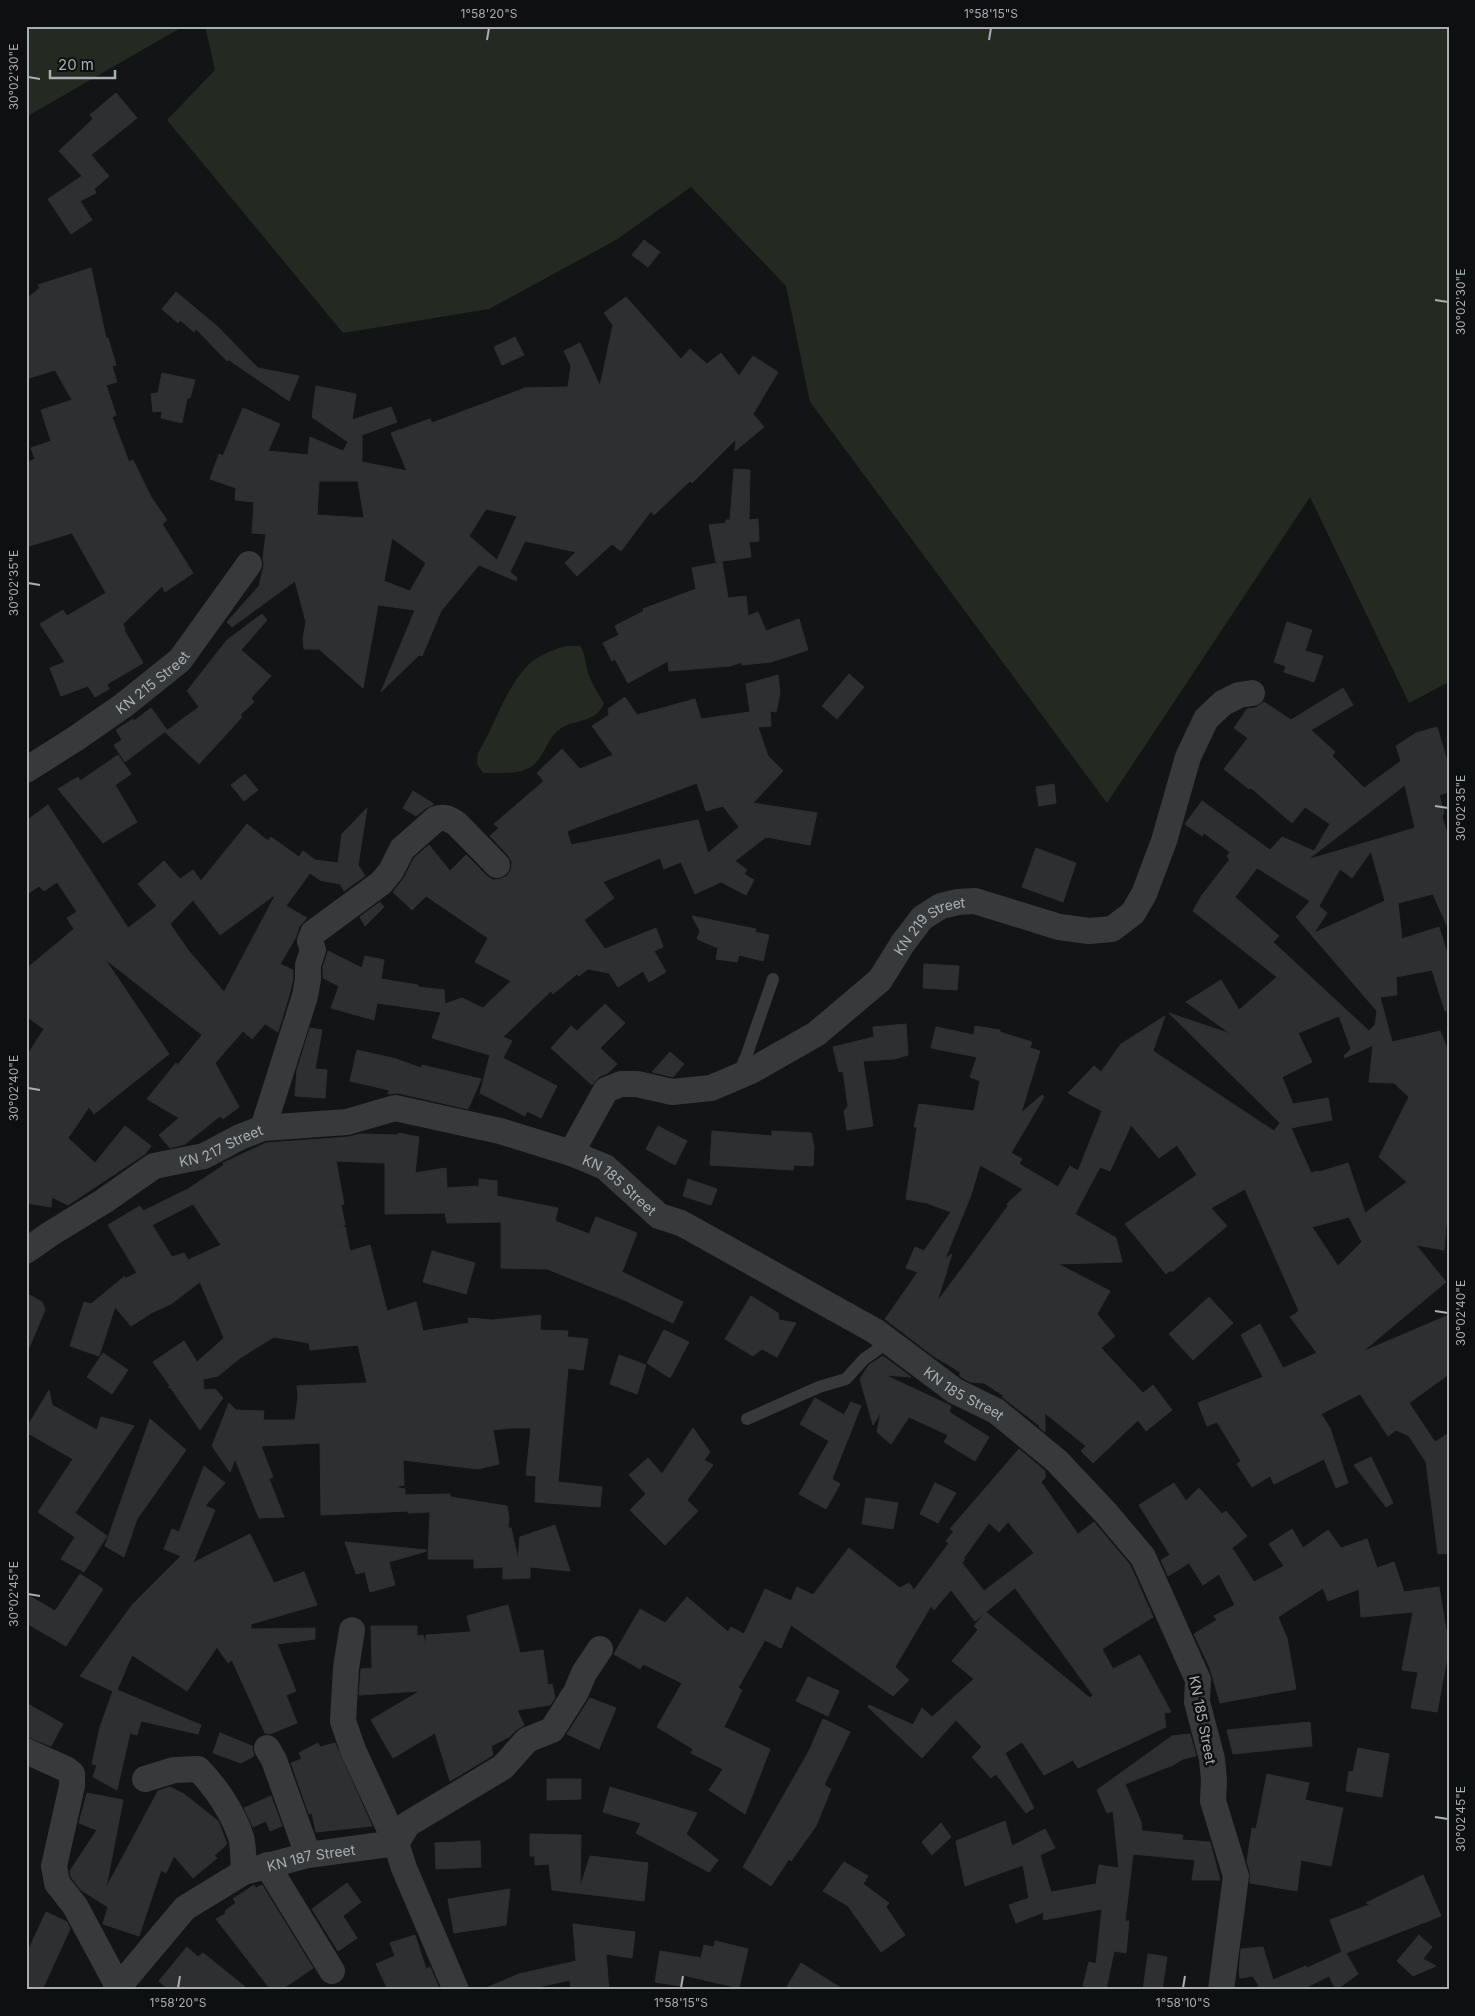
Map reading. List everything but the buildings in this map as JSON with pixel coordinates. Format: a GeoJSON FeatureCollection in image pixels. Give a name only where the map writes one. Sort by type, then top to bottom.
{"type":"FeatureCollection","features":[{"type":"Feature","properties":{"kind":"street","name":"KN 215 Street"},"geometry":{"type":"LineString","coordinates":[[26,770],[76,739],[124,705],[180,660],[249,564]]}},
{"type":"Feature","properties":{"kind":"street","name":"KN 219 Street"},"geometry":{"type":"LineString","coordinates":[[571,1153],[606,1090],[621,1084],[637,1084],[672,1092],[711,1088],[751,1072],[816,1034],[880,980],[903,943],[922,918],[941,906],[958,902],[975,902],[1059,926],[1089,931],[1112,929],[1133,913],[1144,894],[1164,841],[1188,757],[1206,719],[1223,703],[1239,695],[1252,693]]}},
{"type":"Feature","properties":{"kind":"street"},"geometry":{"type":"LineString","coordinates":[[263,1128],[305,996],[308,965],[312,950],[310,942],[313,933],[381,883],[391,871],[402,849],[436,819],[441,817],[457,824],[497,866]]}},
{"type":"Feature","properties":{"kind":"street","name":"KN 185 Street"},"geometry":{"type":"LineString","coordinates":[[347,1122],[395,1108],[500,1132],[571,1153],[605,1167],[659,1216],[681,1223],[875,1331],[955,1391],[996,1411],[1056,1461],[1105,1512],[1143,1557],[1198,1680],[1197,1702],[1212,1759],[1213,1801],[1236,1876],[1221,1990]]}},
{"type":"Feature","properties":{"kind":"street","name":"KN 217 Street"},"geometry":{"type":"LineString","coordinates":[[26,1251],[154,1166],[204,1156],[240,1137],[263,1128],[347,1122]]}},
{"type":"Feature","properties":{"kind":"street"},"geometry":{"type":"LineString","coordinates":[[352,1630],[346,1668],[344,1721],[353,1750],[396,1843],[408,1877],[456,1990]]}},
{"type":"Feature","properties":{"kind":"street"},"geometry":{"type":"LineString","coordinates":[[396,1843],[408,1824],[503,1767],[527,1740],[552,1730],[576,1692],[584,1673],[600,1649]]}},
{"type":"Feature","properties":{"kind":"street"},"geometry":{"type":"LineString","coordinates":[[267,1748],[274,1760],[308,1855]]}},
{"type":"Feature","properties":{"kind":"street"},"geometry":{"type":"LineString","coordinates":[[26,1751],[66,1769],[72,1774],[72,1786],[54,1866],[57,1883],[75,1906],[117,1988]]}},
{"type":"Feature","properties":{"kind":"street"},"geometry":{"type":"LineString","coordinates":[[145,1779],[174,1770],[198,1769],[209,1780],[227,1808],[256,1869],[332,1971]]}},
{"type":"Feature","properties":{"kind":"street","name":"KN 187 Street"},"geometry":{"type":"LineString","coordinates":[[117,1988],[185,1908],[256,1869],[308,1855],[396,1843]]}},
{"type":"Feature","properties":{"kind":"lane"},"geometry":{"type":"LineString","coordinates":[[736,1077],[747,1054],[773,979]]}},
{"type":"Feature","properties":{"kind":"lane"},"geometry":{"type":"LineString","coordinates":[[747,1419],[819,1388],[846,1379],[864,1359],[877,1350],[884,1339],[875,1331]]}},
{"type":"Feature","properties":{"kind":"shaded area"},"geometry":{"type":"Polygon","coordinates":[[[26,26],[184,26],[26,117],[26,26]]]}},
{"type":"Feature","properties":{"kind":"shaded area"},"geometry":{"type":"Polygon","coordinates":[[[205,26],[1449,26],[1449,682],[1409,703],[1310,497],[1107,803],[810,402],[786,286],[691,187],[616,240],[489,309],[343,333],[167,120],[215,70],[205,26]]]}},
{"type":"Feature","properties":{"kind":"shaded area"},"geometry":{"type":"Polygon","coordinates":[[[566,646],[580,646],[582,649],[590,677],[604,703],[601,709],[591,717],[566,726],[555,733],[538,760],[529,768],[512,773],[483,773],[477,764],[478,753],[513,685],[528,665],[536,658],[566,646]]]}}]}
